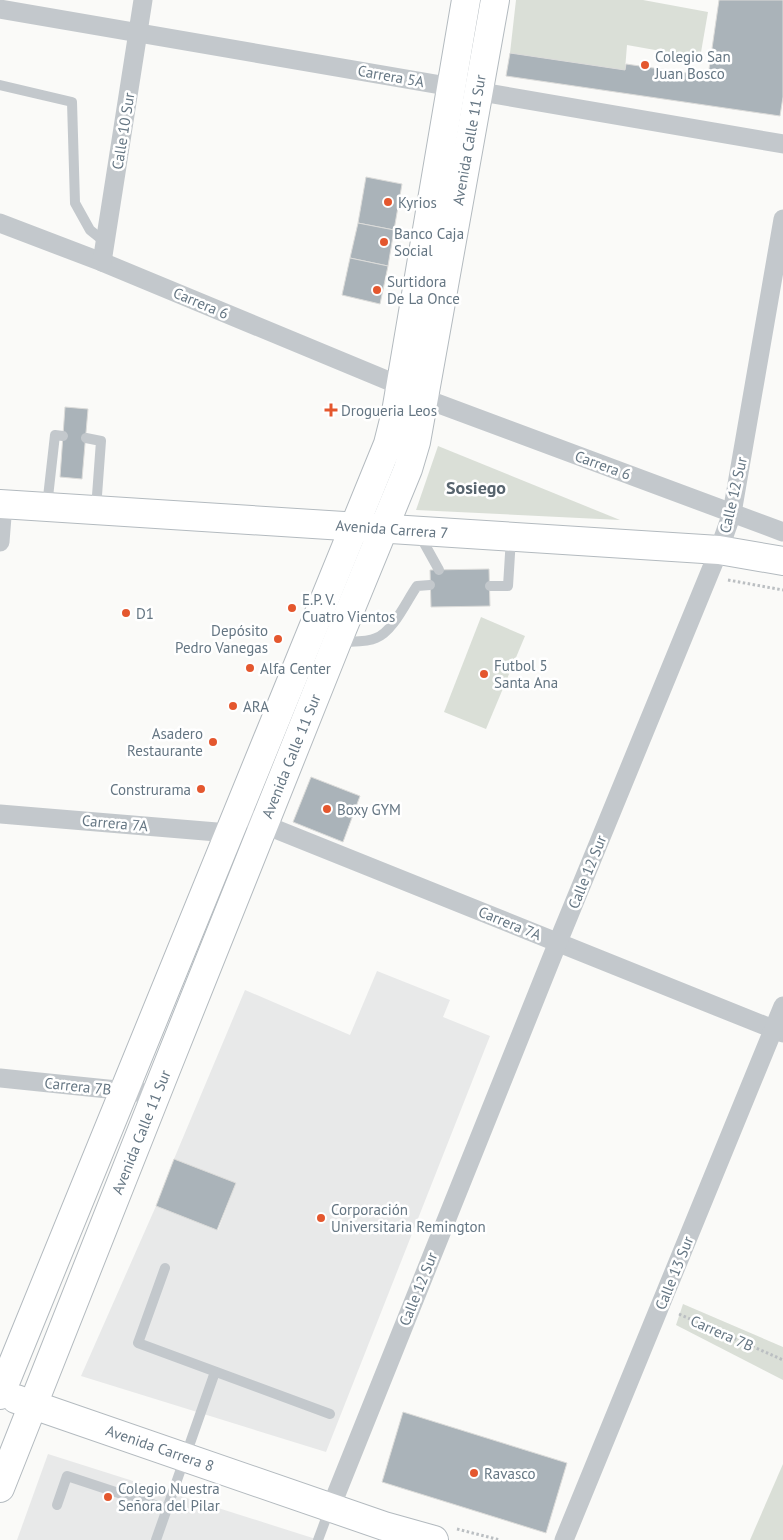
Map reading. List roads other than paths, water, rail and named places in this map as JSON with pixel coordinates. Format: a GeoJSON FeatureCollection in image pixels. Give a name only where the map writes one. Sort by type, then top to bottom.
{"type":"FeatureCollection","features":[{"type":"Feature","properties":{"kind":"main road","name":"Avenida Calle 11 Sur"},"geometry":{"type":"LineString","coordinates":[[0,1488],[413,455],[412,392],[451,87],[466,0]]}},
{"type":"Feature","properties":{"kind":"main road","name":"Avenida Calle 11 Sur"},"geometry":{"type":"LineString","coordinates":[[0,1395],[356,527],[388,444],[412,392],[478,91],[495,0]]}},
{"type":"Feature","properties":{"kind":"main road","name":"Avenida Carrera 7"},"geometry":{"type":"LineString","coordinates":[[1,504],[719,550],[783,561]]}},
{"type":"Feature","properties":{"kind":"main road","name":"Avenida Carrera 8"},"geometry":{"type":"LineString","coordinates":[[0,1395],[33,1404],[384,1526],[434,1540]]}},
{"type":"Feature","properties":{"kind":"street","name":"Calle 10 Sur"},"geometry":{"type":"LineString","coordinates":[[102,262],[143,0]]}},
{"type":"Feature","properties":{"kind":"street","name":"Carrera 5A"},"geometry":{"type":"LineString","coordinates":[[0,9],[783,144]]}},
{"type":"Feature","properties":{"kind":"street","name":"Calle 12 Sur"},"geometry":{"type":"LineString","coordinates":[[331,1508],[558,942],[719,550],[732,513],[783,219]]}},
{"type":"Feature","properties":{"kind":"street","name":"Carrera 6"},"geometry":{"type":"LineString","coordinates":[[0,224],[102,262],[412,392],[783,532]]}},
{"type":"Feature","properties":{"kind":"street"},"geometry":{"type":"LineString","coordinates":[[0,542],[1,504]]}},
{"type":"Feature","properties":{"kind":"street","name":"Carrera 7A"},"geometry":{"type":"LineString","coordinates":[[0,814],[264,824],[778,1031]]}},
{"type":"Feature","properties":{"kind":"street","name":"Calle 13 Sur"},"geometry":{"type":"LineString","coordinates":[[564,1540],[660,1306],[778,1031],[783,1006]]}},
{"type":"Feature","properties":{"kind":"street","name":"Carrera 7B"},"geometry":{"type":"LineString","coordinates":[[0,1078],[156,1094]]}},
{"type":"Feature","properties":{"kind":"lane"},"geometry":{"type":"LineString","coordinates":[[0,85],[72,102],[74,204],[90,230],[105,242]]}},
{"type":"Feature","properties":{"kind":"lane"},"geometry":{"type":"LineString","coordinates":[[47,507],[55,435],[63,436]]}},
{"type":"Feature","properties":{"kind":"lane"},"geometry":{"type":"LineString","coordinates":[[86,438],[101,441],[96,510]]}},
{"type":"Feature","properties":{"kind":"lane"},"geometry":{"type":"LineString","coordinates":[[417,531],[440,570]]}},
{"type":"Feature","properties":{"kind":"lane"},"geometry":{"type":"LineString","coordinates":[[490,586],[508,586],[511,537]]}},
{"type":"Feature","properties":{"kind":"lane"},"geometry":{"type":"LineString","coordinates":[[337,642],[364,641],[376,638],[388,630],[417,586],[430,585]]}},
{"type":"Feature","properties":{"kind":"lane"},"geometry":{"type":"LineString","coordinates":[[165,1268],[138,1343],[330,1414]]}},
{"type":"Feature","properties":{"kind":"lane"},"geometry":{"type":"LineString","coordinates":[[156,1540],[215,1372]]}},
{"type":"Feature","properties":{"kind":"lane"},"geometry":{"type":"LineString","coordinates":[[57,1506],[67,1476],[167,1509]]}},
{"type":"Feature","properties":{"kind":"lane"},"geometry":{"type":"LineString","coordinates":[[318,1540],[331,1508]]}},
{"type":"Feature","properties":{"kind":"place","name":"Colegio San Juan Bosco"},"geometry":{"type":"Point","coordinates":[645,65]}},
{"type":"Feature","properties":{"kind":"place","name":"Kyrios"},"geometry":{"type":"Point","coordinates":[388,202]}},
{"type":"Feature","properties":{"kind":"place","name":"Banco Caja Social"},"geometry":{"type":"Point","coordinates":[384,242]}},
{"type":"Feature","properties":{"kind":"place","name":"Surtidora De La Once"},"geometry":{"type":"Point","coordinates":[377,290]}},
{"type":"Feature","properties":{"kind":"place","name":"Drogueria Leos"},"geometry":{"type":"Point","coordinates":[331,410]}},
{"type":"Feature","properties":{"kind":"place","name":"E.P. V. Cuatro Vientos"},"geometry":{"type":"Point","coordinates":[292,608]}},
{"type":"Feature","properties":{"kind":"place","name":"D1"},"geometry":{"type":"Point","coordinates":[126,613]}},
{"type":"Feature","properties":{"kind":"place","name":"Depósito Pedro Vanegas"},"geometry":{"type":"Point","coordinates":[278,639]}},
{"type":"Feature","properties":{"kind":"place","name":"Alfa Center"},"geometry":{"type":"Point","coordinates":[250,668]}},
{"type":"Feature","properties":{"kind":"place","name":"Futbol 5 Santa Ana"},"geometry":{"type":"Point","coordinates":[484,674]}},
{"type":"Feature","properties":{"kind":"place","name":"ARA"},"geometry":{"type":"Point","coordinates":[233,706]}},
{"type":"Feature","properties":{"kind":"place","name":"Asadero Restaurante"},"geometry":{"type":"Point","coordinates":[213,742]}},
{"type":"Feature","properties":{"kind":"place","name":"Construrama"},"geometry":{"type":"Point","coordinates":[201,789]}},
{"type":"Feature","properties":{"kind":"place","name":"Boxy GYM"},"geometry":{"type":"Point","coordinates":[327,809]}},
{"type":"Feature","properties":{"kind":"place","name":"Corporación Universitaria Remington"},"geometry":{"type":"Point","coordinates":[321,1218]}},
{"type":"Feature","properties":{"kind":"place","name":"Ravasco"},"geometry":{"type":"Point","coordinates":[474,1473]}},
{"type":"Feature","properties":{"kind":"place","name":"Colegio Nuestra Señora del Pilar"},"geometry":{"type":"Point","coordinates":[108,1497]}},
{"type":"Feature","properties":{"kind":"district","name":"Sosiego"},"geometry":{"type":"Point","coordinates":[476,487]}}]}
